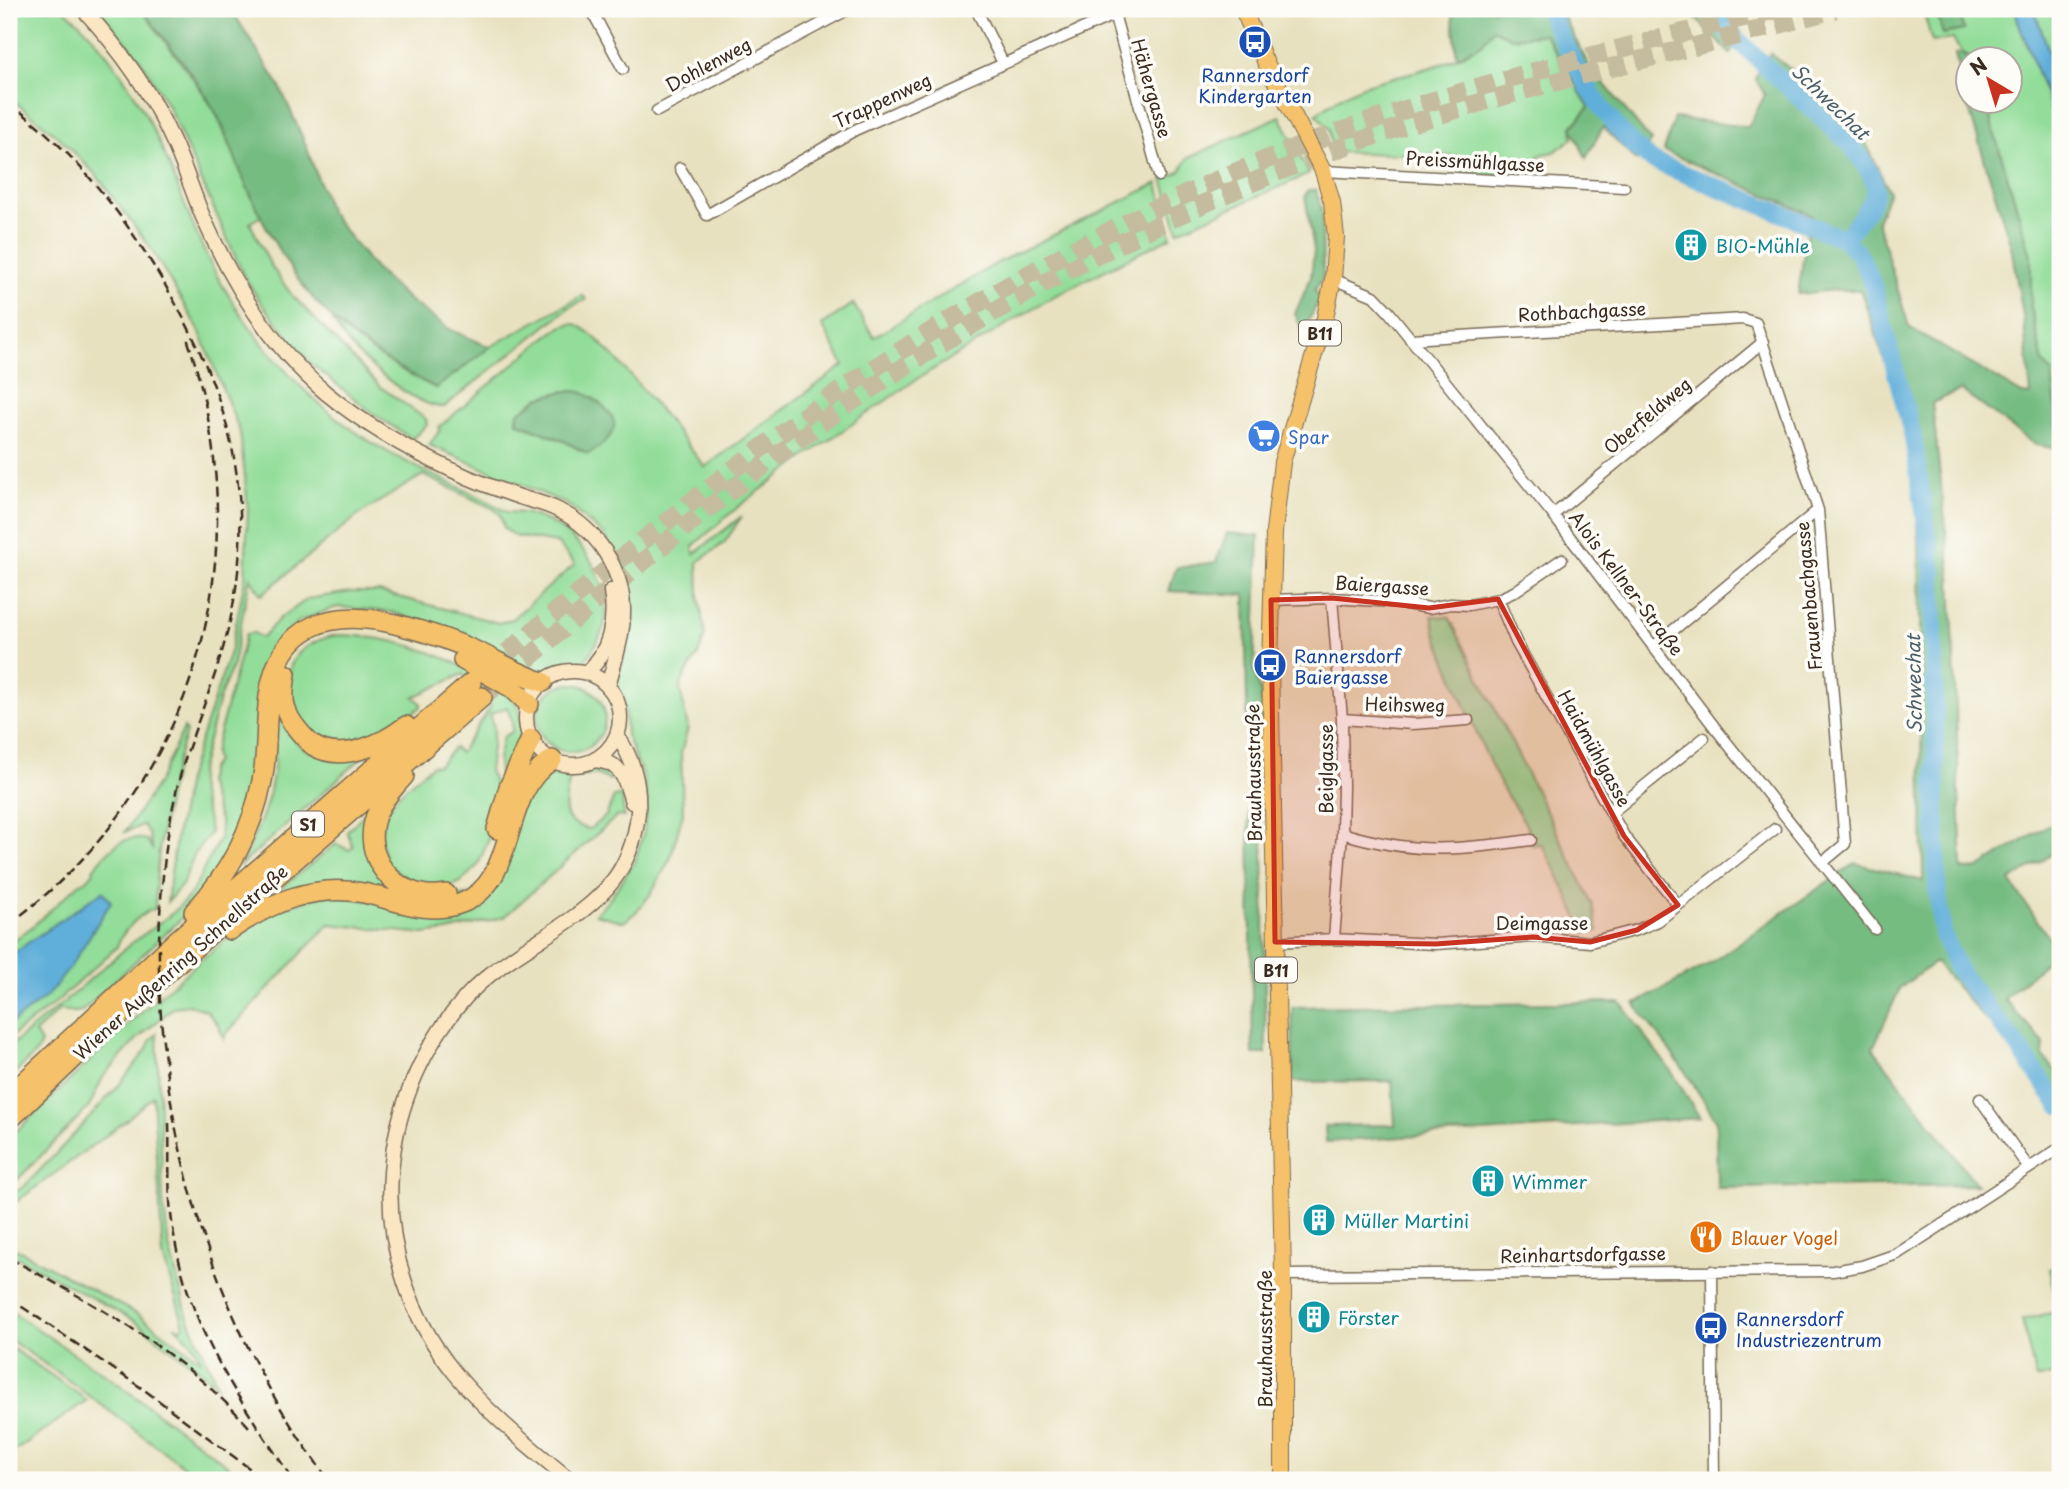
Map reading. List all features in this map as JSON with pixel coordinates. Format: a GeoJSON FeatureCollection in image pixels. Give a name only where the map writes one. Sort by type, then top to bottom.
{"type":"FeatureCollection","features":[{"type":"Feature","properties":{"kind":"highway"},"geometry":{"type":"LineString","coordinates":[[176,941],[186,921],[232,865],[246,837],[263,779],[269,697],[275,667],[287,645],[305,630],[327,619],[353,617],[397,624],[480,653],[522,675],[543,682]]}},
{"type":"Feature","properties":{"kind":"highway"},"geometry":{"type":"LineString","coordinates":[[441,708],[416,718],[399,732],[372,745],[338,753],[313,746],[304,737],[289,719],[282,696],[286,672],[296,653],[312,639],[331,631],[352,630],[415,642],[473,663],[512,688],[528,704]]}},
{"type":"Feature","properties":{"kind":"highway","name":"Wiener Außenring Schnellstraße"},"geometry":{"type":"LineString","coordinates":[[9,1096],[176,941],[441,708],[476,690],[432,739],[205,938],[9,1120]]}},
{"type":"Feature","properties":{"kind":"highway"},"geometry":{"type":"LineString","coordinates":[[432,739],[413,767],[383,802],[374,821],[372,839],[377,859],[393,881],[412,892],[432,895],[457,891],[472,882],[485,868],[493,852],[500,813],[509,787],[531,739]]}},
{"type":"Feature","properties":{"kind":"highway"},"geometry":{"type":"LineString","coordinates":[[205,938],[230,930],[278,902],[308,893],[335,890],[362,893],[418,908],[463,903],[481,891],[494,875],[523,792],[537,769],[552,760]]}},
{"type":"Feature","properties":{"kind":"main road"},"geometry":{"type":"LineString","coordinates":[[83,9],[132,67],[153,102],[172,139],[227,268],[257,317],[288,356],[324,391],[363,422],[401,445],[454,471],[525,499],[543,502],[576,521],[589,532],[612,564],[620,584],[623,610],[608,686]]}},
{"type":"Feature","properties":{"kind":"main road","name":"Brauhausstraße"},"geometry":{"type":"LineString","coordinates":[[1243,9],[1255,42],[1323,171],[1335,220],[1333,279],[1325,318],[1282,462],[1274,532],[1271,600],[1283,1275],[1283,1480]]}},
{"type":"Feature","properties":{"kind":"main road"},"geometry":{"type":"LineString","coordinates":[[525,499],[577,534],[600,562],[609,581],[613,601],[611,633],[605,650],[587,672]]}},
{"type":"Feature","properties":{"kind":"main road"},"geometry":{"type":"LineString","coordinates":[[593,760],[610,747],[617,736],[620,709],[616,697],[599,678],[587,672],[565,671],[543,682],[534,692],[528,704],[527,727],[531,739],[540,751],[552,760],[575,765],[593,760],[613,764],[625,779],[637,821]]}},
{"type":"Feature","properties":{"kind":"main road"},"geometry":{"type":"LineString","coordinates":[[570,1480],[484,1405],[453,1371],[425,1328],[405,1285],[395,1246],[390,1207],[390,1171],[399,1118],[415,1074],[436,1033],[467,996],[501,964],[586,907],[608,887],[622,866],[633,843],[639,800],[636,779],[617,736]]}},
{"type":"Feature","properties":{"kind":"street"},"geometry":{"type":"LineString","coordinates":[[602,9],[593,13],[623,69]]}},
{"type":"Feature","properties":{"kind":"street","name":"Dohlenweg"},"geometry":{"type":"LineString","coordinates":[[657,111],[849,9]]}},
{"type":"Feature","properties":{"kind":"street"},"geometry":{"type":"LineString","coordinates":[[976,9],[1003,63]]}},
{"type":"Feature","properties":{"kind":"street","name":"Trappenweg"},"geometry":{"type":"LineString","coordinates":[[680,168],[707,215],[855,130],[1113,12],[1127,9]]}},
{"type":"Feature","properties":{"kind":"street","name":"Hähergasse"},"geometry":{"type":"LineString","coordinates":[[1113,12],[1159,176]]}},
{"type":"Feature","properties":{"kind":"street","name":"Preissmühlgasse"},"geometry":{"type":"LineString","coordinates":[[1323,171],[1624,187]]}},
{"type":"Feature","properties":{"kind":"street","name":"Alois Kellner-Straße"},"geometry":{"type":"LineString","coordinates":[[1333,279],[1374,296],[1410,338],[1553,515],[1653,647],[1875,929]]}},
{"type":"Feature","properties":{"kind":"street","name":"Rothbachgasse"},"geometry":{"type":"LineString","coordinates":[[1410,338],[1743,319],[1756,323]]}},
{"type":"Feature","properties":{"kind":"street","name":"Frauenbachgasse"},"geometry":{"type":"LineString","coordinates":[[1756,323],[1818,510],[1845,844],[1822,863]]}},
{"type":"Feature","properties":{"kind":"street","name":"Oberfeldweg"},"geometry":{"type":"LineString","coordinates":[[1553,515],[1763,342]]}},
{"type":"Feature","properties":{"kind":"street"},"geometry":{"type":"LineString","coordinates":[[1653,647],[1818,510]]}},
{"type":"Feature","properties":{"kind":"street","name":"Baiergasse"},"geometry":{"type":"LineString","coordinates":[[1271,600],[1332,598],[1394,602],[1429,608],[1469,604],[1498,599],[1530,583],[1562,559]]}},
{"type":"Feature","properties":{"kind":"street","name":"Beiglgasse"},"geometry":{"type":"LineString","coordinates":[[1332,598],[1342,719],[1342,833],[1334,939]]}},
{"type":"Feature","properties":{"kind":"street","name":"Haidmühlgasse"},"geometry":{"type":"LineString","coordinates":[[1498,599],[1516,642],[1623,836],[1678,905]]}},
{"type":"Feature","properties":{"kind":"street","name":"Heihsweg"},"geometry":{"type":"LineString","coordinates":[[1342,719],[1413,724],[1468,720]]}},
{"type":"Feature","properties":{"kind":"street"},"geometry":{"type":"LineString","coordinates":[[1611,813],[1704,738]]}},
{"type":"Feature","properties":{"kind":"street","name":"Deimgasse"},"geometry":{"type":"LineString","coordinates":[[1275,942],[1334,939],[1436,944],[1533,937],[1590,942],[1637,930],[1658,921],[1775,829]]}},
{"type":"Feature","properties":{"kind":"street"},"geometry":{"type":"LineString","coordinates":[[1342,833],[1373,842],[1417,849],[1450,850],[1531,839]]}},
{"type":"Feature","properties":{"kind":"street"},"geometry":{"type":"LineString","coordinates":[[1980,1100],[2028,1167]]}},
{"type":"Feature","properties":{"kind":"street","name":"Reinhartsdorfgasse"},"geometry":{"type":"LineString","coordinates":[[1283,1275],[1833,1271],[1862,1266],[1897,1254],[2060,1148]]}},
{"type":"Feature","properties":{"kind":"street"},"geometry":{"type":"LineString","coordinates":[[1712,1271],[1714,1480]]}},
{"type":"Feature","properties":{"kind":"highlighted area"},"geometry":{"type":"Polygon","coordinates":[[[1332,598],[1429,608],[1498,599],[1624,836],[1678,905],[1637,930],[1590,942],[1533,937],[1436,944],[1275,942],[1271,600],[1332,598]]]}},
{"type":"Feature","properties":{"kind":"green space"},"geometry":{"type":"Polygon","coordinates":[[[9,9],[64,9],[82,25],[113,62],[150,124],[216,274],[255,334],[309,395],[351,429],[390,453],[507,512],[528,514],[559,528],[584,551],[593,565],[605,597],[606,614],[604,627],[584,662],[555,666],[540,674],[454,633],[391,612],[337,607],[299,621],[276,644],[266,665],[261,688],[258,741],[241,813],[224,863],[179,921],[82,1011],[59,1010],[35,1033],[41,1043],[36,1053],[9,1079],[9,1047],[128,946],[174,912],[191,894],[220,838],[220,821],[207,782],[216,761],[214,753],[246,634],[254,633],[262,638],[280,618],[308,599],[350,592],[379,592],[499,623],[512,619],[575,564],[557,543],[514,536],[504,528],[500,514],[494,509],[423,475],[361,513],[261,595],[250,577],[233,664],[219,699],[199,774],[210,833],[195,853],[182,885],[167,902],[187,780],[231,649],[245,579],[248,508],[240,432],[199,330],[150,247],[97,176],[62,140],[9,97],[9,9]]]}},
{"type":"Feature","properties":{"kind":"green space"},"geometry":{"type":"Polygon","coordinates":[[[98,9],[141,9],[195,81],[215,111],[261,216],[250,223],[271,266],[291,294],[379,386],[426,419],[427,425],[412,439],[375,415],[310,363],[261,303],[243,274],[167,104],[141,60],[98,9]]]}},
{"type":"Feature","properties":{"kind":"green space"},"geometry":{"type":"Polygon","coordinates":[[[141,9],[231,9],[280,87],[305,143],[330,212],[376,270],[409,300],[449,329],[490,347],[436,388],[401,369],[344,330],[300,282],[281,254],[264,223],[223,127],[205,95],[141,9]]]}},
{"type":"Feature","properties":{"kind":"green space"},"geometry":{"type":"Polygon","coordinates":[[[1452,9],[1563,9],[1561,12],[1588,64],[1651,141],[1637,161],[1603,127],[1586,158],[1572,128],[1589,107],[1545,34],[1512,38],[1493,29],[1482,44],[1457,57],[1452,9]]]}},
{"type":"Feature","properties":{"kind":"green space"},"geometry":{"type":"Polygon","coordinates":[[[1687,9],[1722,9],[1743,34],[1730,54],[1687,9]]]}},
{"type":"Feature","properties":{"kind":"green space"},"geometry":{"type":"Polygon","coordinates":[[[1923,9],[1935,9],[1943,34],[1963,30],[1958,9],[2016,9],[2060,133],[2060,449],[2052,372],[2043,364],[2031,307],[2031,255],[1990,116],[2024,116],[2024,46],[1957,46],[1953,39],[1932,42],[1923,9]]]}},
{"type":"Feature","properties":{"kind":"green space"},"geometry":{"type":"Polygon","coordinates":[[[1935,9],[1958,9],[1964,30],[1943,34],[1935,9]]]}},
{"type":"Feature","properties":{"kind":"green space"},"geometry":{"type":"Polygon","coordinates":[[[2034,9],[2051,9],[2060,36],[2060,83],[2034,9]]]}},
{"type":"Feature","properties":{"kind":"green space"},"geometry":{"type":"Polygon","coordinates":[[[1493,29],[1512,38],[1544,33],[1589,107],[1572,127],[1573,138],[1554,152],[1540,155],[1520,175],[1463,174],[1458,156],[1335,152],[1329,129],[1316,114],[1358,88],[1449,61],[1480,43],[1493,29]]]}},
{"type":"Feature","properties":{"kind":"green space"},"geometry":{"type":"Polygon","coordinates":[[[1770,53],[1856,122],[1889,192],[1877,221],[1909,327],[2022,394],[2031,395],[2023,315],[2011,246],[1971,116],[1990,116],[2031,255],[2031,307],[2043,363],[2052,372],[2060,450],[2034,444],[1961,390],[1932,403],[1951,575],[1962,870],[1978,868],[2060,818],[2060,849],[2010,881],[2058,951],[2004,999],[2044,1043],[2043,1056],[2060,1076],[2060,1094],[2027,1050],[1984,1018],[1935,962],[1900,988],[1873,1048],[1977,1185],[1717,1188],[1716,1120],[1686,1073],[1635,1004],[1709,964],[1855,863],[1923,881],[1919,541],[1912,459],[1897,398],[1865,303],[1860,290],[1798,294],[1812,215],[1664,151],[1674,118],[1748,127],[1765,95],[1755,78],[1770,53]]]}},
{"type":"Feature","properties":{"kind":"green space"},"geometry":{"type":"Polygon","coordinates":[[[1280,116],[1309,174],[1178,231],[1163,179],[1180,172],[1188,158],[1280,116]]]}},
{"type":"Feature","properties":{"kind":"green space"},"geometry":{"type":"Polygon","coordinates":[[[1158,183],[1171,237],[1052,297],[914,381],[806,456],[738,507],[693,546],[694,554],[742,516],[724,543],[698,562],[699,597],[705,635],[680,689],[688,728],[681,753],[683,813],[670,859],[650,895],[636,912],[624,922],[595,914],[607,902],[634,863],[644,832],[647,799],[643,776],[626,735],[625,709],[615,687],[631,628],[632,609],[626,573],[604,535],[567,504],[429,445],[440,430],[439,427],[545,338],[563,326],[574,324],[586,330],[621,364],[705,467],[844,365],[822,325],[853,304],[874,337],[999,262],[1158,183]],[[565,391],[539,398],[518,413],[517,422],[588,454],[609,413],[594,399],[565,391]]]}},
{"type":"Feature","properties":{"kind":"green space"},"geometry":{"type":"Polygon","coordinates":[[[1316,189],[1322,212],[1323,277],[1315,290],[1320,299],[1303,331],[1295,314],[1311,277],[1314,250],[1305,196],[1308,191],[1316,189]]]}},
{"type":"Feature","properties":{"kind":"green space"},"geometry":{"type":"Polygon","coordinates":[[[583,295],[586,300],[571,306],[444,407],[420,400],[392,383],[356,352],[332,320],[381,357],[436,388],[490,347],[583,295]]]}},
{"type":"Feature","properties":{"kind":"green space"},"geometry":{"type":"Polygon","coordinates":[[[565,391],[581,392],[591,397],[608,411],[614,422],[607,440],[588,454],[517,422],[518,413],[539,398],[565,391]]]}},
{"type":"Feature","properties":{"kind":"green space"},"geometry":{"type":"Polygon","coordinates":[[[1227,533],[1259,536],[1254,672],[1261,693],[1266,1054],[1253,1054],[1245,595],[1169,591],[1176,568],[1216,562],[1227,533]]]}},
{"type":"Feature","properties":{"kind":"green space"},"geometry":{"type":"Polygon","coordinates":[[[1432,616],[1449,617],[1593,905],[1598,931],[1580,933],[1581,925],[1542,844],[1532,845],[1525,823],[1503,789],[1476,731],[1435,631],[1432,616]]]}},
{"type":"Feature","properties":{"kind":"green space"},"geometry":{"type":"Polygon","coordinates":[[[339,635],[397,643],[452,661],[495,685],[509,695],[518,707],[521,725],[519,741],[503,775],[499,772],[498,759],[503,737],[512,732],[512,721],[507,707],[490,714],[494,728],[489,771],[498,791],[488,841],[478,865],[462,881],[452,886],[420,888],[387,864],[381,839],[382,824],[391,804],[406,787],[433,765],[438,766],[454,748],[460,753],[491,706],[463,674],[414,697],[421,703],[421,707],[389,730],[366,742],[330,746],[295,721],[290,669],[297,656],[309,645],[339,635]]]}},
{"type":"Feature","properties":{"kind":"green space"},"geometry":{"type":"Polygon","coordinates":[[[571,684],[584,687],[595,694],[602,705],[605,718],[602,731],[595,742],[584,749],[571,752],[558,749],[547,742],[540,731],[537,718],[540,705],[547,694],[558,687],[571,684]]]}},
{"type":"Feature","properties":{"kind":"green space"},"geometry":{"type":"Polygon","coordinates":[[[277,713],[293,739],[312,752],[365,755],[239,867],[266,807],[274,768],[277,713]]]}},
{"type":"Feature","properties":{"kind":"green space"},"geometry":{"type":"Polygon","coordinates":[[[184,728],[186,732],[164,819],[155,909],[138,918],[122,935],[117,947],[54,1004],[9,1038],[9,944],[80,883],[87,880],[104,856],[122,841],[138,838],[147,840],[153,851],[149,834],[143,825],[125,832],[158,783],[184,728]]]}},
{"type":"Feature","properties":{"kind":"green space"},"geometry":{"type":"Polygon","coordinates":[[[595,766],[609,770],[615,778],[609,780],[596,774],[570,778],[565,803],[568,817],[579,826],[590,829],[606,816],[614,797],[622,795],[624,817],[617,816],[504,917],[424,934],[329,924],[225,1035],[224,1040],[219,1026],[206,1010],[188,1005],[174,1007],[137,1039],[103,1077],[89,1107],[9,1188],[9,1138],[135,1018],[239,929],[266,912],[325,895],[378,902],[482,894],[521,804],[553,769],[577,770],[595,766]]]}},
{"type":"Feature","properties":{"kind":"green space"},"geometry":{"type":"Polygon","coordinates":[[[374,804],[366,822],[398,894],[271,896],[336,844],[349,850],[353,847],[347,831],[374,804]]]}},
{"type":"Feature","properties":{"kind":"green space"},"geometry":{"type":"Polygon","coordinates":[[[1620,1002],[1673,1074],[1700,1118],[1326,1142],[1325,1126],[1395,1125],[1392,1081],[1293,1082],[1292,1007],[1620,1002]]]}},
{"type":"Feature","properties":{"kind":"green space"},"geometry":{"type":"Polygon","coordinates":[[[157,1034],[163,1201],[169,1247],[187,1315],[218,1387],[133,1320],[9,1253],[9,1245],[137,1314],[202,1361],[192,1343],[176,1327],[182,1328],[184,1325],[163,1256],[153,1096],[124,1122],[9,1207],[9,1196],[25,1186],[119,1085],[157,1034]]]}},
{"type":"Feature","properties":{"kind":"green space"},"geometry":{"type":"Polygon","coordinates":[[[2060,1266],[2060,1373],[2036,1379],[2022,1320],[2059,1311],[2049,1269],[2060,1266]]]}},
{"type":"Feature","properties":{"kind":"green space"},"geometry":{"type":"Polygon","coordinates":[[[9,1310],[113,1380],[247,1480],[202,1480],[9,1339],[9,1310]]]}},
{"type":"Feature","properties":{"kind":"green space"},"geometry":{"type":"Polygon","coordinates":[[[9,1346],[87,1400],[9,1455],[9,1346]]]}},
{"type":"Feature","properties":{"kind":"water"},"geometry":{"type":"Polygon","coordinates":[[[2016,9],[2034,9],[2060,83],[2060,133],[2017,18],[2016,9]]]}},
{"type":"Feature","properties":{"kind":"water"},"geometry":{"type":"Polygon","coordinates":[[[103,891],[111,902],[69,969],[47,996],[9,1025],[9,956],[103,891]]]}},
{"type":"Feature","properties":{"kind":"waterway","name":"Schwechat"},"geometry":{"type":"LineString","coordinates":[[1547,9],[1579,72],[1604,111],[1635,146],[1653,161],[1844,239],[1859,254],[1872,282],[1913,437],[1933,572],[1937,887],[1943,934],[1959,972],[2016,1044],[2060,1106]]}},
{"type":"Feature","properties":{"kind":"waterway","name":"Schwechat"},"geometry":{"type":"LineString","coordinates":[[1704,9],[1851,145],[1871,174],[1875,194],[1844,239]]}},
{"type":"Feature","properties":{"kind":"tunnel"},"geometry":{"type":"LineString","coordinates":[[485,671],[700,496],[833,396],[970,308],[1114,229],[1213,182],[1351,128],[1491,84],[1778,9]]}},
{"type":"Feature","properties":{"kind":"tunnel"},"geometry":{"type":"LineString","coordinates":[[482,697],[660,548],[750,476],[844,407],[964,329],[1089,259],[1218,197],[1351,144],[1531,88],[1835,9]]}},
{"type":"Feature","properties":{"kind":"railway"},"geometry":{"type":"LineString","coordinates":[[9,103],[71,157],[106,198],[138,242],[197,345],[227,425],[240,509],[240,554],[226,637],[185,760],[169,826],[159,954],[162,1034],[173,1114],[191,1193],[216,1271],[247,1345],[285,1415],[329,1480]]}},
{"type":"Feature","properties":{"kind":"railway"},"geometry":{"type":"LineString","coordinates":[[9,924],[74,868],[127,805],[167,735],[196,661],[213,583],[217,502],[208,420],[187,338]]}},
{"type":"Feature","properties":{"kind":"railway"},"geometry":{"type":"LineString","coordinates":[[169,1123],[171,1214],[187,1289],[200,1323],[232,1386],[293,1480]]}},
{"type":"Feature","properties":{"kind":"railway"},"geometry":{"type":"LineString","coordinates":[[9,1258],[107,1313],[167,1353],[196,1375],[250,1428]]}},
{"type":"Feature","properties":{"kind":"railway"},"geometry":{"type":"LineString","coordinates":[[9,1298],[143,1389],[265,1480]]}},
{"type":"Feature","properties":{"kind":"place","name":"Rannersdorf Kindergarten"},"geometry":{"type":"Point","coordinates":[1255,42]}},
{"type":"Feature","properties":{"kind":"place","name":"BIO-Mühle"},"geometry":{"type":"Point","coordinates":[1691,245]}},
{"type":"Feature","properties":{"kind":"place","name":"Spar"},"geometry":{"type":"Point","coordinates":[1264,436]}},
{"type":"Feature","properties":{"kind":"place","name":"Rannersdorf Baiergasse"},"geometry":{"type":"Point","coordinates":[1270,665]}},
{"type":"Feature","properties":{"kind":"place","name":"Wimmer"},"geometry":{"type":"Point","coordinates":[1488,1181]}},
{"type":"Feature","properties":{"kind":"place","name":"Müller Martini"},"geometry":{"type":"Point","coordinates":[1319,1220]}},
{"type":"Feature","properties":{"kind":"place","name":"Blauer Vogel"},"geometry":{"type":"Point","coordinates":[1706,1237]}},
{"type":"Feature","properties":{"kind":"place","name":"Förster"},"geometry":{"type":"Point","coordinates":[1314,1317]}},
{"type":"Feature","properties":{"kind":"place","name":"Rannersdorf Industriezentrum"},"geometry":{"type":"Point","coordinates":[1711,1328]}}]}
